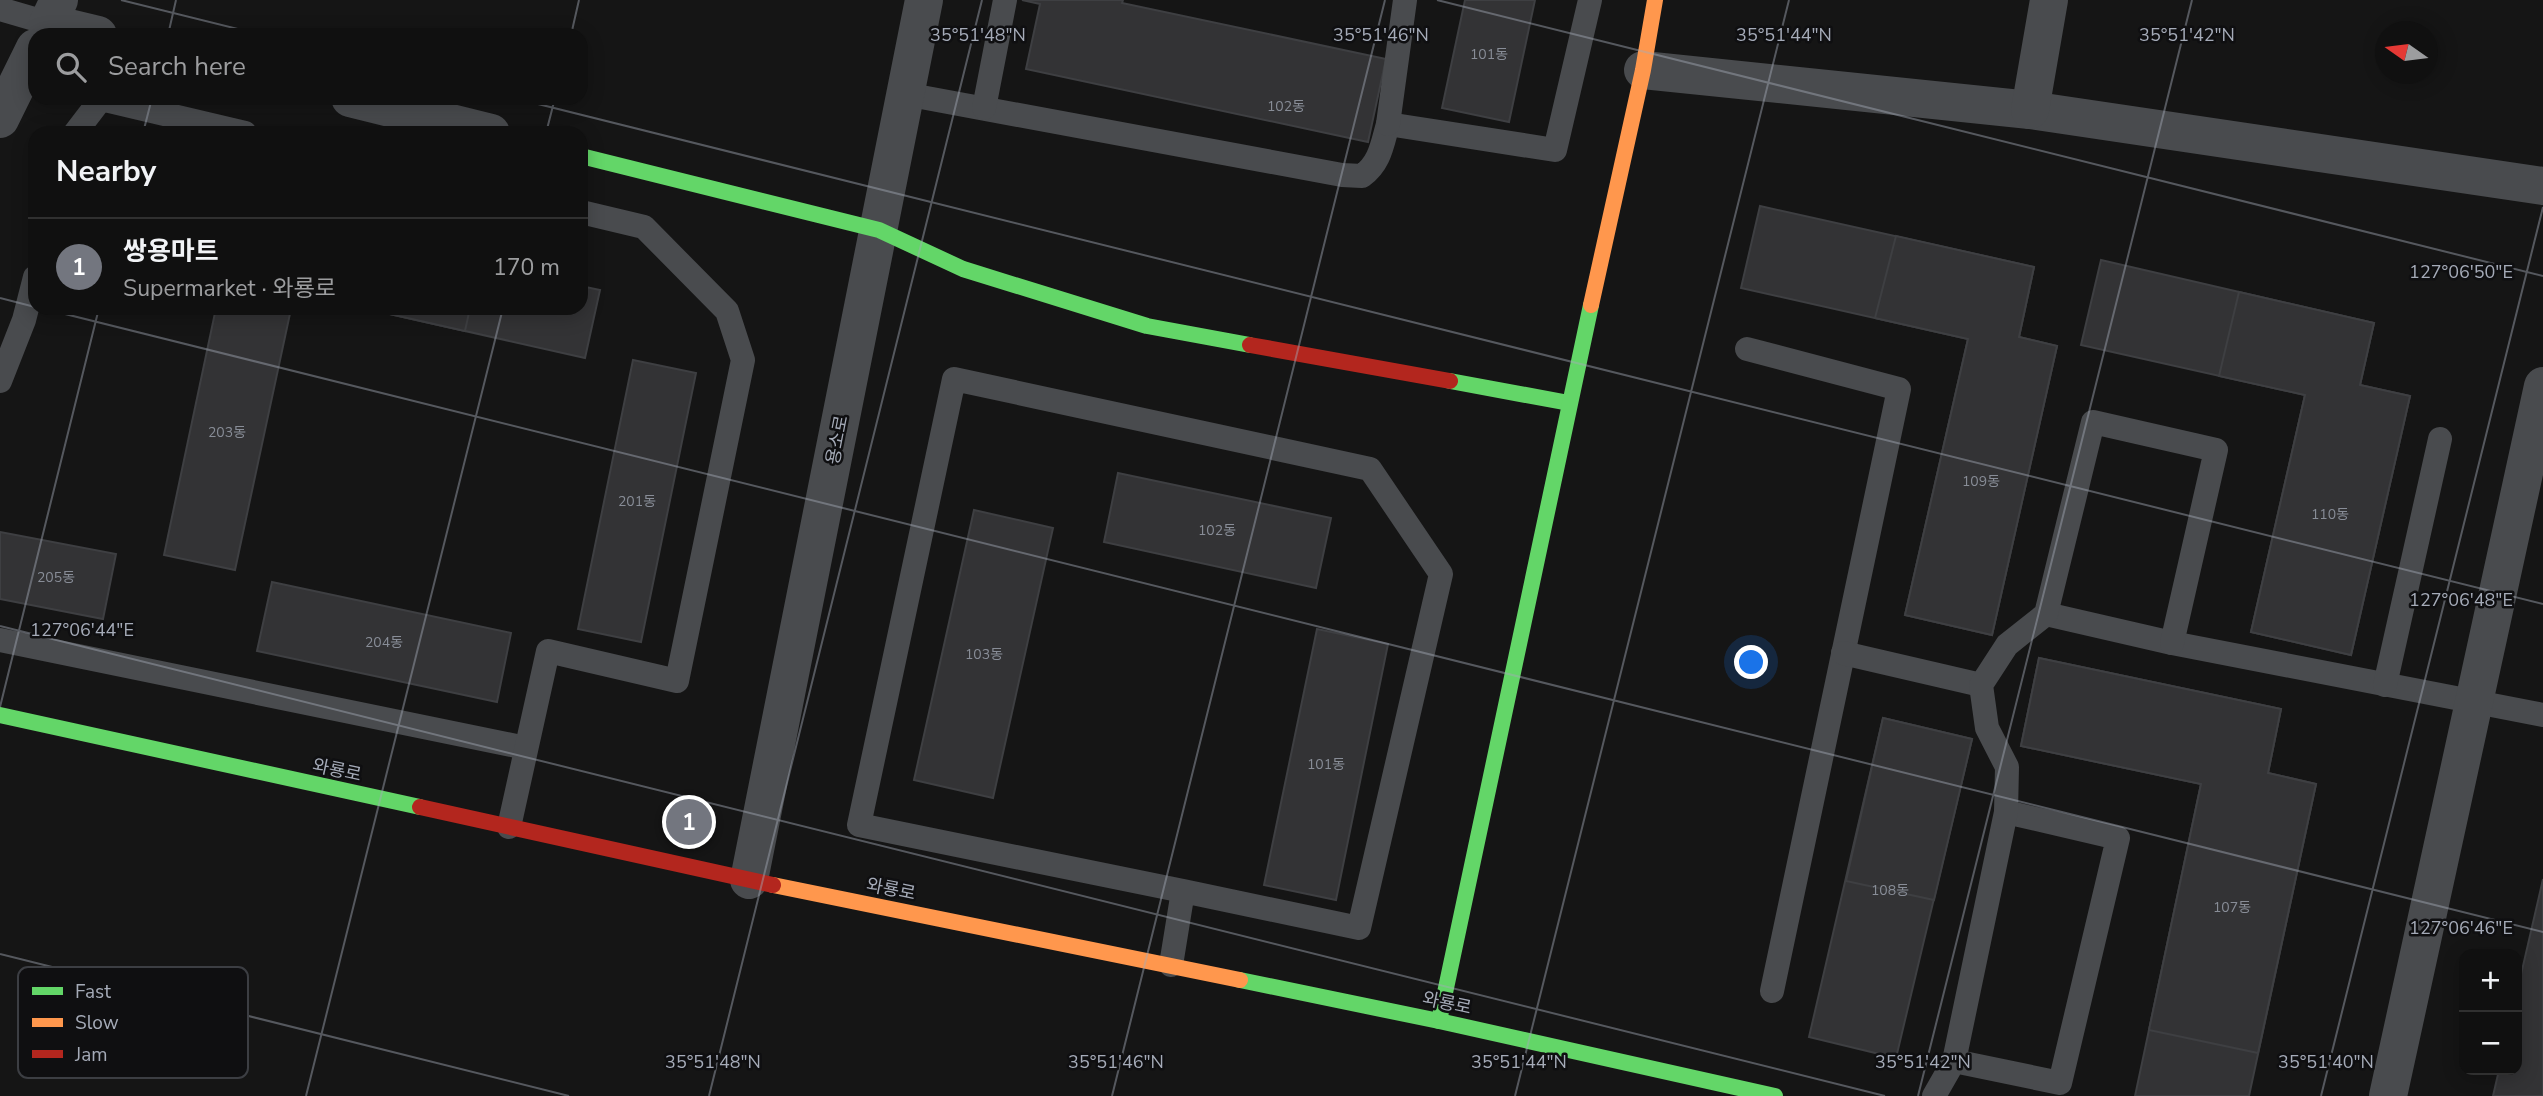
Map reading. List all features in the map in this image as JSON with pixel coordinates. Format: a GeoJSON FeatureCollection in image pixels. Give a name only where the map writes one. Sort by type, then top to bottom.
{"type":"FeatureCollection","features":[{"type":"Feature","properties":{"kind":"street","name":"용소로"},"geometry":{"type":"LineString","coordinates":[[749,880],[924,0]]}},
{"type":"Feature","properties":{"kind":"street"},"geometry":{"type":"LineString","coordinates":[[1439,1021],[1569,403],[1643,70],[1655,0]]}},
{"type":"Feature","properties":{"kind":"street"},"geometry":{"type":"LineString","coordinates":[[2030,110],[2049,0]]}},
{"type":"Feature","properties":{"kind":"street"},"geometry":{"type":"LineString","coordinates":[[0,119],[28,62]]}},
{"type":"Feature","properties":{"kind":"street"},"geometry":{"type":"LineString","coordinates":[[1643,70],[2030,110],[2543,186]]}},
{"type":"Feature","properties":{"kind":"street"},"geometry":{"type":"LineString","coordinates":[[378,105],[463,126]]}},
{"type":"Feature","properties":{"kind":"street"},"geometry":{"type":"LineString","coordinates":[[588,158],[879,230],[963,269],[1147,326],[1569,403]]}},
{"type":"Feature","properties":{"kind":"street"},"geometry":{"type":"LineString","coordinates":[[2388,1096],[2543,386]]}},
{"type":"Feature","properties":{"kind":"street","name":"와룡로"},"geometry":{"type":"LineString","coordinates":[[0,715],[749,880],[1439,1021],[1775,1096]]}},
{"type":"Feature","properties":{"kind":"lane"},"geometry":{"type":"LineString","coordinates":[[984,108],[1005,0]]}},
{"type":"Feature","properties":{"kind":"lane"},"geometry":{"type":"LineString","coordinates":[[905,94],[1342,175],[1362,176],[1374,167],[1388,124],[1405,0]]}},
{"type":"Feature","properties":{"kind":"lane"},"geometry":{"type":"LineString","coordinates":[[1388,124],[1555,150],[1590,0]]}},
{"type":"Feature","properties":{"kind":"lane"},"geometry":{"type":"LineString","coordinates":[[0,9],[46,26]]}},
{"type":"Feature","properties":{"kind":"lane"},"geometry":{"type":"LineString","coordinates":[[80,126],[96,105]]}},
{"type":"Feature","properties":{"kind":"lane"},"geometry":{"type":"LineString","coordinates":[[126,105],[215,126]]}},
{"type":"Feature","properties":{"kind":"lane"},"geometry":{"type":"LineString","coordinates":[[509,827],[548,651],[677,681],[743,360],[727,311],[644,228],[588,214]]}},
{"type":"Feature","properties":{"kind":"lane"},"geometry":{"type":"LineString","coordinates":[[0,381],[28,304]]}},
{"type":"Feature","properties":{"kind":"lane"},"geometry":{"type":"LineString","coordinates":[[1747,349],[1899,388],[1772,991]]}},
{"type":"Feature","properties":{"kind":"lane"},"geometry":{"type":"LineString","coordinates":[[954,379],[1370,469],[1441,574],[1359,928],[1183,891],[859,825],[954,379]]}},
{"type":"Feature","properties":{"kind":"lane"},"geometry":{"type":"LineString","coordinates":[[1934,1096],[1954,1061],[2006,812],[2007,767],[1987,728],[1981,685],[2007,645],[2046,614],[2093,422],[2216,450],[2172,643]]}},
{"type":"Feature","properties":{"kind":"lane"},"geometry":{"type":"LineString","coordinates":[[2385,685],[2440,439]]}},
{"type":"Feature","properties":{"kind":"lane"},"geometry":{"type":"LineString","coordinates":[[2046,614],[2172,643],[2543,715]]}},
{"type":"Feature","properties":{"kind":"lane"},"geometry":{"type":"LineString","coordinates":[[0,640],[526,748]]}},
{"type":"Feature","properties":{"kind":"lane"},"geometry":{"type":"LineString","coordinates":[[1843,653],[1981,685]]}},
{"type":"Feature","properties":{"kind":"lane"},"geometry":{"type":"LineString","coordinates":[[1954,1061],[2060,1083],[2118,838],[2006,812]]}},
{"type":"Feature","properties":{"kind":"lane"},"geometry":{"type":"LineString","coordinates":[[1171,965],[1183,891]]}},
{"type":"Feature","properties":{"kind":"building"},"geometry":{"type":"Polygon","coordinates":[[[1022,0],[1123,0],[1122,3],[1386,59],[1368,142],[1026,69],[1040,4],[1022,0]]]}},
{"type":"Feature","properties":{"kind":"building"},"geometry":{"type":"Polygon","coordinates":[[[1465,0],[1535,0],[1509,122],[1442,108],[1465,0]]]}},
{"type":"Feature","properties":{"kind":"building"},"geometry":{"type":"Polygon","coordinates":[[[1760,206],[2034,267],[2019,337],[2057,346],[1992,635],[1905,615],[1968,339],[1741,288],[1760,206]]]}},
{"type":"Feature","properties":{"kind":"building"},"geometry":{"type":"Polygon","coordinates":[[[1896,236],[2034,267],[2019,337],[2057,346],[1992,635],[1905,615],[1968,339],[1875,318],[1896,236]]]}},
{"type":"Feature","properties":{"kind":"building"},"geometry":{"type":"Polygon","coordinates":[[[2101,260],[2374,323],[2360,385],[2410,396],[2351,655],[2251,632],[2305,395],[2081,345],[2101,260]]]}},
{"type":"Feature","properties":{"kind":"building"},"geometry":{"type":"Polygon","coordinates":[[[588,287],[600,290],[585,358],[394,315],[588,315],[588,287]]]}},
{"type":"Feature","properties":{"kind":"building"},"geometry":{"type":"Polygon","coordinates":[[[2239,292],[2374,323],[2360,385],[2410,396],[2351,655],[2251,632],[2305,395],[2219,376],[2239,292]]]}},
{"type":"Feature","properties":{"kind":"building"},"geometry":{"type":"Polygon","coordinates":[[[215,315],[290,315],[235,570],[164,555],[215,315]]]}},
{"type":"Feature","properties":{"kind":"building"},"geometry":{"type":"Polygon","coordinates":[[[394,315],[468,315],[465,331],[394,315]]]}},
{"type":"Feature","properties":{"kind":"building"},"geometry":{"type":"Polygon","coordinates":[[[633,360],[696,373],[641,642],[578,629],[633,360]]]}},
{"type":"Feature","properties":{"kind":"building"},"geometry":{"type":"Polygon","coordinates":[[[1118,473],[1331,518],[1316,588],[1104,542],[1118,473]]]}},
{"type":"Feature","properties":{"kind":"building"},"geometry":{"type":"Polygon","coordinates":[[[974,510],[1053,528],[993,798],[914,780],[974,510]]]}},
{"type":"Feature","properties":{"kind":"building"},"geometry":{"type":"Polygon","coordinates":[[[0,532],[116,554],[103,619],[0,599],[0,532]]]}},
{"type":"Feature","properties":{"kind":"building"},"geometry":{"type":"Polygon","coordinates":[[[272,582],[511,633],[497,702],[257,651],[272,582]]]}},
{"type":"Feature","properties":{"kind":"building"},"geometry":{"type":"Polygon","coordinates":[[[1317,629],[1388,644],[1336,900],[1264,885],[1317,629]]]}},
{"type":"Feature","properties":{"kind":"building"},"geometry":{"type":"Polygon","coordinates":[[[2039,658],[2281,709],[2268,773],[2316,784],[2249,1096],[2135,1096],[2201,784],[2021,746],[2039,658]]]}},
{"type":"Feature","properties":{"kind":"building"},"geometry":{"type":"Polygon","coordinates":[[[2039,658],[2281,709],[2268,773],[2316,784],[2258,1053],[2149,1030],[2201,784],[2021,746],[2039,658]]]}},
{"type":"Feature","properties":{"kind":"building"},"geometry":{"type":"Polygon","coordinates":[[[1883,718],[1972,739],[1896,1058],[1809,1037],[1883,718]]]}},
{"type":"Feature","properties":{"kind":"building"},"geometry":{"type":"Polygon","coordinates":[[[1883,718],[1972,739],[1934,900],[1846,881],[1883,718]]]}},
{"type":"Feature","properties":{"kind":"building"},"geometry":{"type":"Polygon","coordinates":[[[2543,879],[2543,1096],[2493,1096],[2498,1075],[2522,1075],[2522,970],[2543,879]]]}},
{"type":"Feature","properties":{"kind":"traffic: fast"},"geometry":{"type":"LineString","coordinates":[[588,158],[879,230],[963,269],[1147,326],[1250,345]]}},
{"type":"Feature","properties":{"kind":"traffic: fast"},"geometry":{"type":"LineString","coordinates":[[1439,1021],[1591,305]]}},
{"type":"Feature","properties":{"kind":"traffic: fast"},"geometry":{"type":"LineString","coordinates":[[1450,381],[1569,403]]}},
{"type":"Feature","properties":{"kind":"traffic: fast"},"geometry":{"type":"LineString","coordinates":[[0,715],[420,807]]}},
{"type":"Feature","properties":{"kind":"traffic: fast"},"geometry":{"type":"LineString","coordinates":[[1240,980],[1775,1096]]}},
{"type":"Feature","properties":{"kind":"traffic: slow"},"geometry":{"type":"LineString","coordinates":[[1591,305],[1643,70],[1655,0]]}},
{"type":"Feature","properties":{"kind":"traffic: slow"},"geometry":{"type":"LineString","coordinates":[[773,885],[1240,980]]}},
{"type":"Feature","properties":{"kind":"traffic: jam"},"geometry":{"type":"LineString","coordinates":[[1250,345],[1450,381]]}},
{"type":"Feature","properties":{"kind":"traffic: jam"},"geometry":{"type":"LineString","coordinates":[[420,807],[773,885]]}},
{"type":"Feature","properties":{"kind":"place","name":"쌍용마트"},"geometry":{"type":"Point","coordinates":[689,822]}}]}
